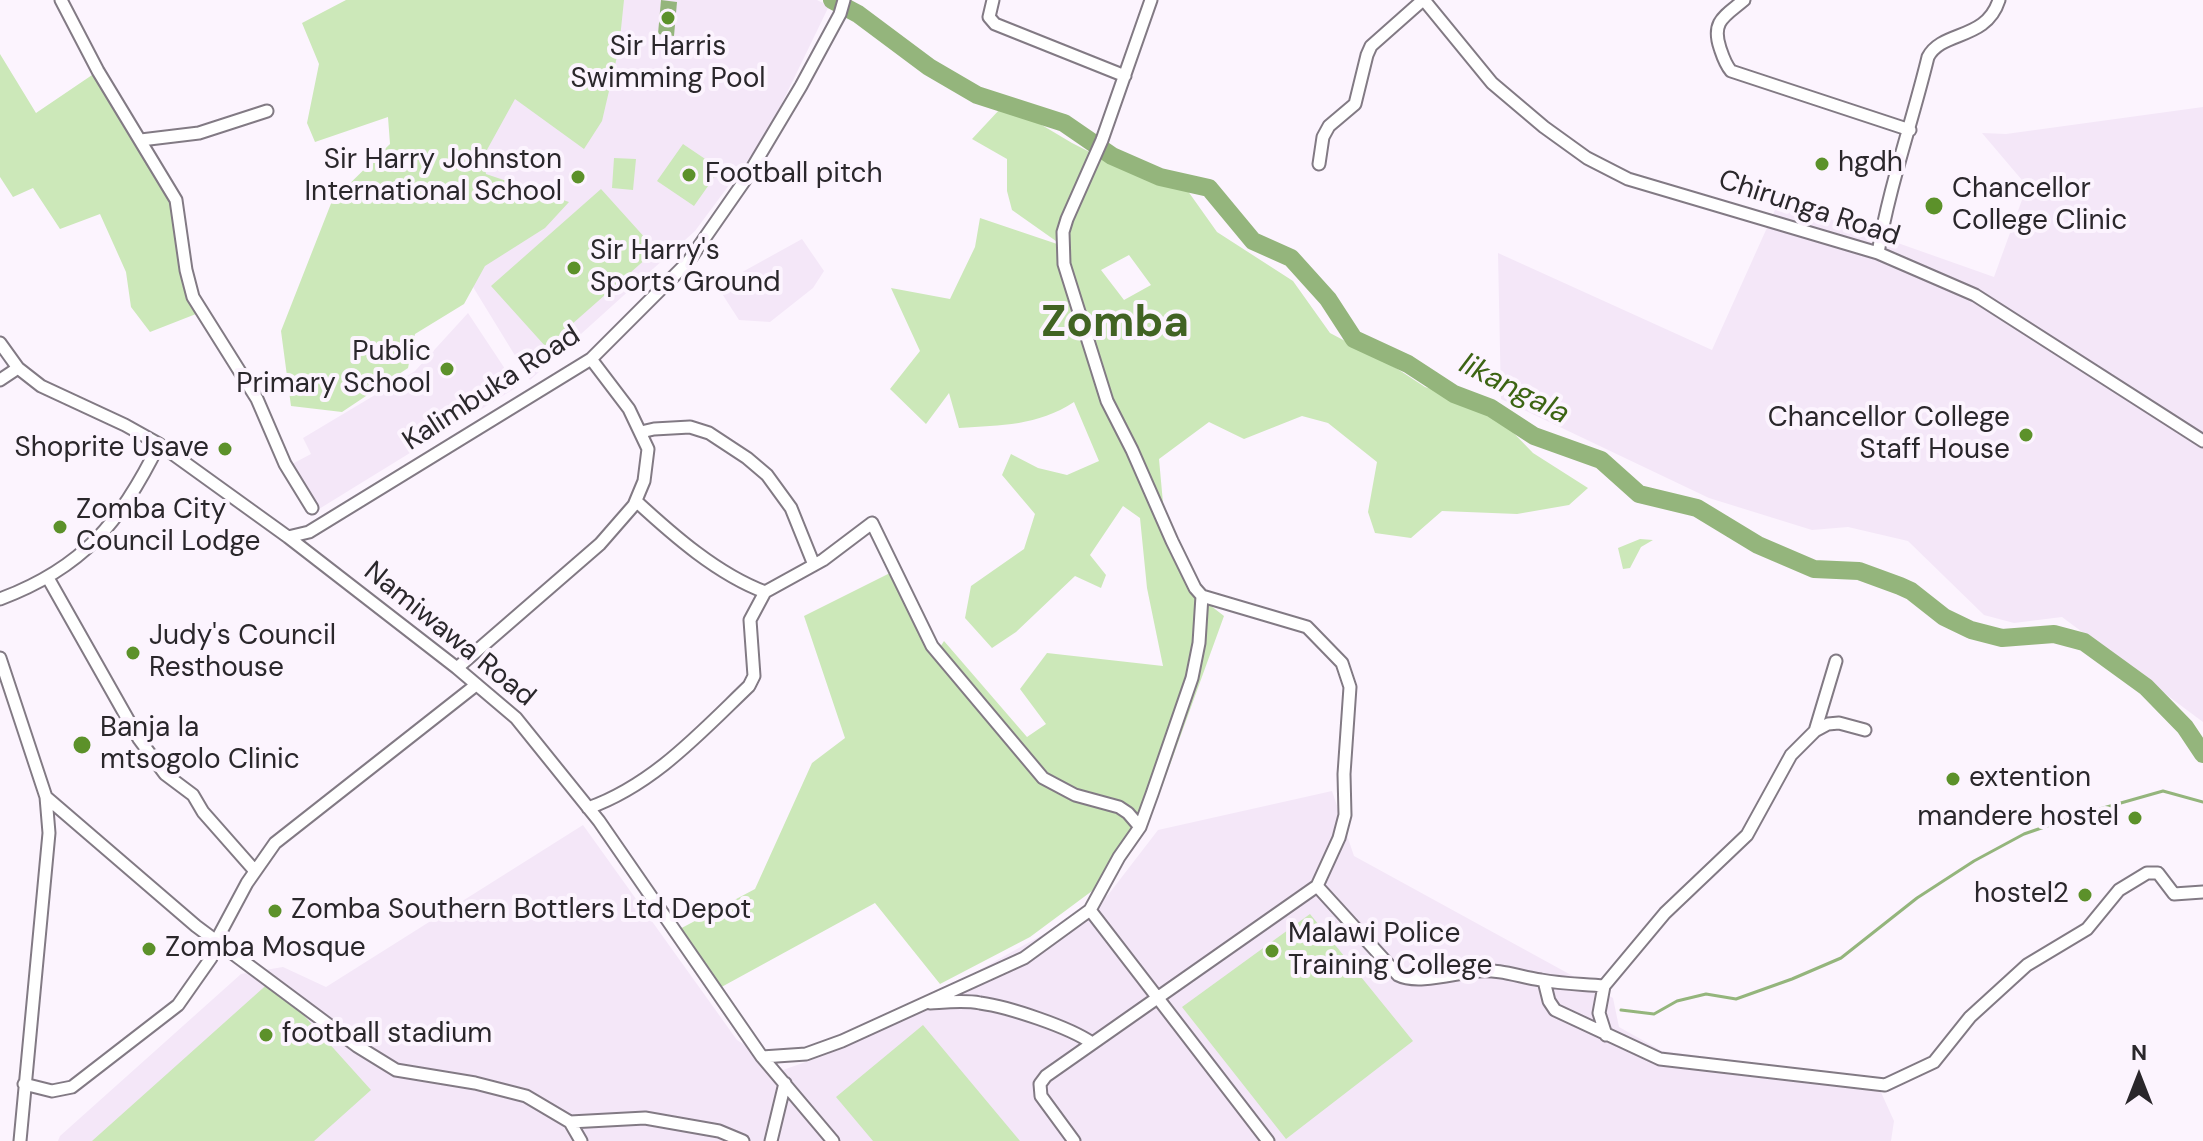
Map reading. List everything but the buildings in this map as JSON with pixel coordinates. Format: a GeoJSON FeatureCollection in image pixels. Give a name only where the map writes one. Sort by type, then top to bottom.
{"type":"FeatureCollection","features":[{"type":"Feature","properties":{"kind":"street"},"geometry":{"type":"LineString","coordinates":[[61,0],[98,71],[176,200],[193,297],[257,399],[285,464],[312,508]]}},
{"type":"Feature","properties":{"kind":"street","name":"Kalimbuka Road"},"geometry":{"type":"LineString","coordinates":[[288,537],[309,532],[591,359],[688,262],[745,180],[801,86],[840,14],[844,0]]}},
{"type":"Feature","properties":{"kind":"street"},"geometry":{"type":"LineString","coordinates":[[993,0],[989,17],[995,24],[1125,76]]}},
{"type":"Feature","properties":{"kind":"street"},"geometry":{"type":"LineString","coordinates":[[1074,1141],[1041,1096],[1040,1084],[1046,1076],[1317,886],[1339,838],[1345,815],[1344,774],[1350,687],[1342,663],[1307,627],[1202,596],[1195,588],[1107,401],[1064,264],[1063,232],[1067,219],[1093,164],[1151,0]]}},
{"type":"Feature","properties":{"kind":"street"},"geometry":{"type":"LineString","coordinates":[[1319,164],[1323,137],[1329,126],[1355,104],[1371,46],[1424,0]]}},
{"type":"Feature","properties":{"kind":"street","name":"Chirunga Road"},"geometry":{"type":"LineString","coordinates":[[1424,0],[1492,83],[1587,158],[1628,179],[1878,253],[1988,302],[2203,441]]}},
{"type":"Feature","properties":{"kind":"street"},"geometry":{"type":"LineString","coordinates":[[1744,0],[1721,20],[1716,32],[1725,65],[1731,71],[1910,130]]}},
{"type":"Feature","properties":{"kind":"street"},"geometry":{"type":"LineString","coordinates":[[1878,253],[1886,204],[1931,51],[1979,27],[1994,12],[1999,0]]}},
{"type":"Feature","properties":{"kind":"street"},"geometry":{"type":"LineString","coordinates":[[141,140],[199,133],[267,111]]}},
{"type":"Feature","properties":{"kind":"street","name":"Namiwawa Road"},"geometry":{"type":"LineString","coordinates":[[0,343],[18,368],[41,386],[159,444],[288,537],[457,668],[516,718],[588,808],[762,1057],[833,1141]]}},
{"type":"Feature","properties":{"kind":"street"},"geometry":{"type":"LineString","coordinates":[[457,668],[600,544],[636,501],[644,481],[648,456],[641,432],[618,392],[591,359]]}},
{"type":"Feature","properties":{"kind":"street"},"geometry":{"type":"LineString","coordinates":[[0,380],[18,368]]}},
{"type":"Feature","properties":{"kind":"street"},"geometry":{"type":"LineString","coordinates":[[641,432],[690,427],[709,433],[747,458],[767,475],[791,508],[814,565]]}},
{"type":"Feature","properties":{"kind":"street"},"geometry":{"type":"LineString","coordinates":[[0,599],[48,578],[84,550],[130,500],[159,444]]}},
{"type":"Feature","properties":{"kind":"street"},"geometry":{"type":"LineString","coordinates":[[636,501],[694,549],[748,586],[765,592]]}},
{"type":"Feature","properties":{"kind":"street"},"geometry":{"type":"LineString","coordinates":[[588,808],[609,801],[648,779],[749,686],[754,676],[750,620],[765,592],[814,565],[872,523],[932,646],[1043,778],[1075,795],[1123,809],[1140,827]]}},
{"type":"Feature","properties":{"kind":"street"},"geometry":{"type":"LineString","coordinates":[[48,578],[139,739],[165,774],[193,795],[203,812],[255,871]]}},
{"type":"Feature","properties":{"kind":"street"},"geometry":{"type":"LineString","coordinates":[[762,1057],[788,1057],[821,1049],[922,1004],[1024,958],[1090,910],[1119,857],[1140,827],[1192,678],[1202,621],[1202,596]]}},
{"type":"Feature","properties":{"kind":"street"},"geometry":{"type":"LineString","coordinates":[[1815,731],[1836,661]]}},
{"type":"Feature","properties":{"kind":"street"},"geometry":{"type":"LineString","coordinates":[[1,664],[46,797],[49,833],[20,1141]]}},
{"type":"Feature","properties":{"kind":"street"},"geometry":{"type":"LineString","coordinates":[[24,1084],[52,1091],[72,1087],[178,1005],[204,969],[255,871],[275,843],[476,685]]}},
{"type":"Feature","properties":{"kind":"street"},"geometry":{"type":"LineString","coordinates":[[1606,1035],[1599,1013],[1604,986],[1665,913],[1747,835],[1791,755],[1815,731],[1828,724],[1839,723],[1865,730]]}},
{"type":"Feature","properties":{"kind":"street"},"geometry":{"type":"LineString","coordinates":[[46,797],[216,941],[357,1046],[396,1070],[475,1083],[526,1096],[570,1122],[581,1141]]}},
{"type":"Feature","properties":{"kind":"street"},"geometry":{"type":"LineString","coordinates":[[1544,981],[1549,1001],[1555,1010],[1660,1059],[1852,1083],[1889,1084],[1934,1062],[1970,1017],[2027,965],[2087,929],[2117,892],[2143,875],[2158,873],[2174,894],[2203,892]]}},
{"type":"Feature","properties":{"kind":"street"},"geometry":{"type":"LineString","coordinates":[[1317,886],[1398,975],[1407,980],[1483,971],[1544,981],[1604,986]]}},
{"type":"Feature","properties":{"kind":"street"},"geometry":{"type":"LineString","coordinates":[[1090,910],[1268,1141]]}},
{"type":"Feature","properties":{"kind":"street"},"geometry":{"type":"LineString","coordinates":[[922,1004],[984,1003],[1056,1026],[1092,1043]]}},
{"type":"Feature","properties":{"kind":"street"},"geometry":{"type":"LineString","coordinates":[[771,1141],[785,1083]]}},
{"type":"Feature","properties":{"kind":"street"},"geometry":{"type":"LineString","coordinates":[[570,1122],[645,1118],[719,1131],[743,1141]]}},
{"type":"Feature","properties":{"kind":"shaded area"},"geometry":{"type":"Polygon","coordinates":[[[346,0],[624,0],[619,48],[602,121],[584,149],[515,99],[483,157],[486,174],[569,202],[545,228],[485,266],[464,304],[415,334],[408,368],[342,412],[291,406],[281,331],[332,201],[390,144],[388,117],[315,142],[307,123],[319,64],[302,23],[346,0]]]}},
{"type":"Feature","properties":{"kind":"shaded area","name":"Sir Harry Johnston International School"},"geometry":{"type":"Polygon","coordinates":[[[521,0],[817,0],[829,6],[767,134],[695,231],[530,380],[432,220],[521,0]]]}},
{"type":"Feature","properties":{"kind":"shaded area","name":"Sir Harris Swimming Pool"},"geometry":{"type":"Polygon","coordinates":[[[661,0],[677,2],[674,36],[658,34],[661,0]]]}},
{"type":"Feature","properties":{"kind":"shaded area"},"geometry":{"type":"Polygon","coordinates":[[[0,54],[36,113],[98,71],[179,200],[182,284],[196,314],[150,332],[131,307],[126,272],[100,214],[60,229],[33,188],[13,197],[0,177],[0,54]]]}},
{"type":"Feature","properties":{"kind":"shaded area"},"geometry":{"type":"Polygon","coordinates":[[[2203,107],[2203,722],[2062,617],[2014,623],[1984,615],[1908,541],[1848,527],[1812,530],[1709,498],[1501,399],[1498,253],[1712,350],[1779,201],[1994,277],[2027,186],[1982,133],[2006,134],[2203,107]]]}},
{"type":"Feature","properties":{"kind":"shaded area"},"geometry":{"type":"Polygon","coordinates":[[[1000,109],[1025,115],[1119,167],[1185,187],[1217,232],[1293,281],[1330,333],[1425,387],[1466,400],[1503,422],[1533,453],[1588,488],[1569,505],[1517,514],[1442,511],[1411,538],[1375,533],[1368,512],[1377,462],[1328,423],[1302,416],[1244,439],[1209,422],[1159,459],[1164,514],[1202,599],[1224,616],[1158,798],[1092,891],[1030,937],[940,984],[875,903],[716,990],[676,931],[755,889],[812,763],[845,738],[804,616],[894,571],[935,655],[944,641],[1027,737],[1046,724],[1020,689],[1047,653],[1163,666],[1147,588],[1140,518],[1123,506],[1090,555],[1106,575],[1101,588],[1075,576],[1016,632],[992,648],[965,618],[971,586],[1024,549],[1035,514],[1002,475],[1011,454],[1038,468],[1067,475],[1099,461],[1074,402],[1033,420],[959,428],[949,393],[926,424],[890,389],[920,351],[891,288],[950,299],[975,247],[980,218],[1063,246],[1012,210],[1007,191],[1007,159],[972,139],[1000,109]],[[1129,255],[1101,270],[1124,300],[1151,285],[1129,255]]]}},
{"type":"Feature","properties":{"kind":"shaded area","name":"Football pitch"},"geometry":{"type":"Polygon","coordinates":[[[683,144],[720,169],[694,206],[657,181],[683,144]]]}},
{"type":"Feature","properties":{"kind":"shaded area"},"geometry":{"type":"Polygon","coordinates":[[[614,158],[636,159],[633,190],[612,188],[614,158]]]}},
{"type":"Feature","properties":{"kind":"shaded area","name":"Sir Harry's Sports Ground"},"geometry":{"type":"Polygon","coordinates":[[[601,189],[656,250],[546,347],[491,286],[601,189]]]}},
{"type":"Feature","properties":{"kind":"shaded area"},"geometry":{"type":"Polygon","coordinates":[[[802,239],[824,271],[813,288],[770,322],[739,320],[717,286],[802,239]]]}},
{"type":"Feature","properties":{"kind":"shaded area"},"geometry":{"type":"Polygon","coordinates":[[[468,313],[517,387],[319,509],[292,464],[311,454],[303,438],[415,371],[468,313]]]}},
{"type":"Feature","properties":{"kind":"shaded area"},"geometry":{"type":"Polygon","coordinates":[[[1640,539],[1653,540],[1641,547],[1630,568],[1623,569],[1618,548],[1640,539]]]}},
{"type":"Feature","properties":{"kind":"shaded area","name":"Malawi Police Training College"},"geometry":{"type":"Polygon","coordinates":[[[1332,791],[1354,856],[1613,998],[1619,1027],[1662,1051],[1875,1079],[1894,1121],[1891,1141],[58,1141],[241,974],[283,967],[326,987],[583,825],[737,1040],[783,1070],[828,1054],[1108,895],[1158,830],[1332,791]]]}},
{"type":"Feature","properties":{"kind":"shaded area"},"geometry":{"type":"Polygon","coordinates":[[[1310,914],[1413,1041],[1286,1139],[1182,1007],[1310,914]]]}},
{"type":"Feature","properties":{"kind":"shaded area","name":"football stadium"},"geometry":{"type":"Polygon","coordinates":[[[272,980],[371,1090],[314,1141],[92,1141],[272,980]]]}},
{"type":"Feature","properties":{"kind":"shaded area"},"geometry":{"type":"Polygon","coordinates":[[[923,1025],[1020,1141],[873,1141],[836,1097],[923,1025]]]}},
{"type":"Feature","properties":{"kind":"waterway","name":"likangala"},"geometry":{"type":"LineString","coordinates":[[832,0],[858,14],[929,67],[977,95],[1064,123],[1112,156],[1160,177],[1209,188],[1253,241],[1291,258],[1328,299],[1354,339],[1408,364],[1454,394],[1491,408],[1534,436],[1601,460],[1639,494],[1697,508],[1758,545],[1814,569],[1859,571],[1900,586],[1944,617],[1971,630],[2002,638],[2054,634],[2084,642],[2146,687],[2185,727],[2203,754]]}},
{"type":"Feature","properties":{"kind":"waterway"},"geometry":{"type":"LineString","coordinates":[[1621,1010],[1654,1014],[1677,1001],[1706,994],[1736,999],[1841,958],[1917,898],[1974,861],[2024,834],[2163,791],[2203,802]]}},
{"type":"Feature","properties":{"kind":"place","name":"Sir Harris Swimming Pool"},"geometry":{"type":"Point","coordinates":[668,18]}},
{"type":"Feature","properties":{"kind":"place","name":"hgdh"},"geometry":{"type":"Point","coordinates":[1822,164]}},
{"type":"Feature","properties":{"kind":"place","name":"Football pitch"},"geometry":{"type":"Point","coordinates":[689,175]}},
{"type":"Feature","properties":{"kind":"place","name":"Sir Harry Johnston International School"},"geometry":{"type":"Point","coordinates":[578,177]}},
{"type":"Feature","properties":{"kind":"place","name":"Chancellor College Clinic"},"geometry":{"type":"Point","coordinates":[1934,206]}},
{"type":"Feature","properties":{"kind":"place","name":"Sir Harry's Sports Ground"},"geometry":{"type":"Point","coordinates":[574,268]}},
{"type":"Feature","properties":{"kind":"place","name":"Public Primary School"},"geometry":{"type":"Point","coordinates":[447,369]}},
{"type":"Feature","properties":{"kind":"place","name":"Chancellor College Staff House"},"geometry":{"type":"Point","coordinates":[2026,435]}},
{"type":"Feature","properties":{"kind":"place","name":"Shoprite Usave"},"geometry":{"type":"Point","coordinates":[225,449]}},
{"type":"Feature","properties":{"kind":"place","name":"Zomba City Council Lodge"},"geometry":{"type":"Point","coordinates":[60,527]}},
{"type":"Feature","properties":{"kind":"place","name":"Judy's Council Resthouse"},"geometry":{"type":"Point","coordinates":[133,653]}},
{"type":"Feature","properties":{"kind":"place","name":"Banja la mtsogolo Clinic"},"geometry":{"type":"Point","coordinates":[82,745]}},
{"type":"Feature","properties":{"kind":"place","name":"extention"},"geometry":{"type":"Point","coordinates":[1953,779]}},
{"type":"Feature","properties":{"kind":"place","name":"mandere hostel"},"geometry":{"type":"Point","coordinates":[2135,818]}},
{"type":"Feature","properties":{"kind":"place","name":"hostel2"},"geometry":{"type":"Point","coordinates":[2085,895]}},
{"type":"Feature","properties":{"kind":"place","name":"Zomba Southern Bottlers Ltd Depot"},"geometry":{"type":"Point","coordinates":[275,911]}},
{"type":"Feature","properties":{"kind":"place","name":"Zomba Mosque"},"geometry":{"type":"Point","coordinates":[149,949]}},
{"type":"Feature","properties":{"kind":"place","name":"Malawi Police Training College"},"geometry":{"type":"Point","coordinates":[1272,951]}},
{"type":"Feature","properties":{"kind":"place","name":"football stadium"},"geometry":{"type":"Point","coordinates":[266,1035]}},
{"type":"Feature","properties":{"kind":"district","name":"Zomba"},"geometry":{"type":"Point","coordinates":[1115,324]}}]}
